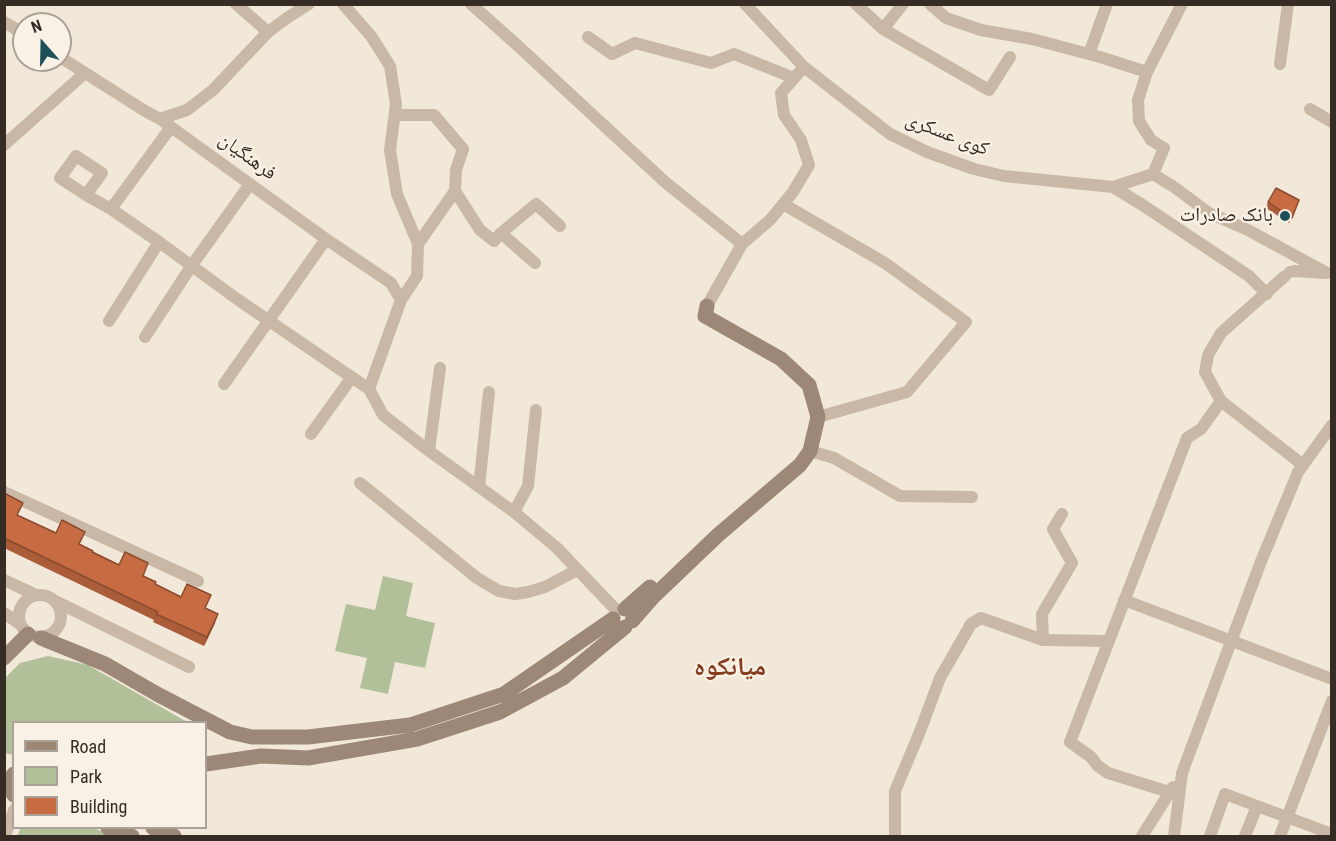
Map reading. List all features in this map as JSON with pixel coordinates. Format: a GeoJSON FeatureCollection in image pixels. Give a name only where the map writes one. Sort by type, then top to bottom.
{"type":"FeatureCollection","features":[{"type":"Feature","properties":{"kind":"main road"},"geometry":{"type":"LineString","coordinates":[[4,658],[29,632],[105,664],[230,732],[252,737],[308,737],[410,725],[504,694],[653,597],[710,543],[800,465],[810,451],[818,417],[809,385],[781,359],[705,316],[707,306]]}},
{"type":"Feature","properties":{"kind":"main road"},"geometry":{"type":"LineString","coordinates":[[207,764],[261,756],[308,758],[417,739],[500,712],[563,678],[622,617]]}},
{"type":"Feature","properties":{"kind":"main road"},"geometry":{"type":"LineString","coordinates":[[111,829],[132,837]]}},
{"type":"Feature","properties":{"kind":"main road"},"geometry":{"type":"LineString","coordinates":[[155,829],[174,837]]}},
{"type":"Feature","properties":{"kind":"street"},"geometry":{"type":"LineString","coordinates":[[236,4],[268,32]]}},
{"type":"Feature","properties":{"kind":"street"},"geometry":{"type":"LineString","coordinates":[[160,119],[187,110],[213,90],[268,32],[309,4]]}},
{"type":"Feature","properties":{"kind":"street"},"geometry":{"type":"LineString","coordinates":[[343,4],[371,36],[390,66],[396,104],[390,150],[397,194],[418,244],[417,276],[401,300],[369,389]]}},
{"type":"Feature","properties":{"kind":"street"},"geometry":{"type":"LineString","coordinates":[[471,4],[665,182],[742,244]]}},
{"type":"Feature","properties":{"kind":"street","name":"کوی عسکری"},"geometry":{"type":"LineString","coordinates":[[745,4],[804,67],[890,134],[927,152],[974,169],[1004,176],[1113,187]]}},
{"type":"Feature","properties":{"kind":"street"},"geometry":{"type":"LineString","coordinates":[[856,4],[883,29],[989,90],[1011,57]]}},
{"type":"Feature","properties":{"kind":"street"},"geometry":{"type":"LineString","coordinates":[[883,29],[903,4]]}},
{"type":"Feature","properties":{"kind":"street"},"geometry":{"type":"LineString","coordinates":[[930,4],[946,18],[981,30],[1032,39],[1147,72]]}},
{"type":"Feature","properties":{"kind":"street"},"geometry":{"type":"LineString","coordinates":[[1089,54],[1107,4]]}},
{"type":"Feature","properties":{"kind":"street"},"geometry":{"type":"LineString","coordinates":[[1113,187],[1153,174],[1164,148],[1151,140],[1139,122],[1138,100],[1147,72],[1182,4]]}},
{"type":"Feature","properties":{"kind":"street"},"geometry":{"type":"LineString","coordinates":[[1280,64],[1287,4]]}},
{"type":"Feature","properties":{"kind":"street"},"geometry":{"type":"LineString","coordinates":[[588,37],[612,54],[635,43],[711,63],[734,54],[794,78]]}},
{"type":"Feature","properties":{"kind":"street","name":"فرهنگیان"},"geometry":{"type":"LineString","coordinates":[[72,65],[160,119],[391,283],[401,300]]}},
{"type":"Feature","properties":{"kind":"street"},"geometry":{"type":"LineString","coordinates":[[707,306],[742,244],[770,220],[793,192],[809,165],[801,141],[784,115],[781,93],[804,67]]}},
{"type":"Feature","properties":{"kind":"street"},"geometry":{"type":"LineString","coordinates":[[4,145],[85,73]]}},
{"type":"Feature","properties":{"kind":"street"},"geometry":{"type":"LineString","coordinates":[[1310,109],[1332,122]]}},
{"type":"Feature","properties":{"kind":"street"},"geometry":{"type":"LineString","coordinates":[[395,115],[434,115],[463,149],[456,170],[455,191],[418,244]]}},
{"type":"Feature","properties":{"kind":"street"},"geometry":{"type":"LineString","coordinates":[[111,209],[171,127]]}},
{"type":"Feature","properties":{"kind":"street"},"geometry":{"type":"LineString","coordinates":[[1153,174],[1209,213],[1246,229],[1329,272]]}},
{"type":"Feature","properties":{"kind":"street"},"geometry":{"type":"LineString","coordinates":[[145,337],[192,265],[250,184]]}},
{"type":"Feature","properties":{"kind":"street"},"geometry":{"type":"LineString","coordinates":[[1113,187],[1249,276],[1267,294]]}},
{"type":"Feature","properties":{"kind":"street"},"geometry":{"type":"LineString","coordinates":[[455,191],[480,230],[494,241],[536,204],[560,226]]}},
{"type":"Feature","properties":{"kind":"street"},"geometry":{"type":"LineString","coordinates":[[86,195],[111,209],[369,389],[383,415],[429,452],[514,512],[557,548],[622,617]]}},
{"type":"Feature","properties":{"kind":"street"},"geometry":{"type":"LineString","coordinates":[[783,204],[885,263],[966,322],[907,392],[818,417]]}},
{"type":"Feature","properties":{"kind":"street"},"geometry":{"type":"LineString","coordinates":[[501,233],[535,263]]}},
{"type":"Feature","properties":{"kind":"street"},"geometry":{"type":"LineString","coordinates":[[224,384],[326,239]]}},
{"type":"Feature","properties":{"kind":"street"},"geometry":{"type":"LineString","coordinates":[[109,321],[159,242]]}},
{"type":"Feature","properties":{"kind":"street"},"geometry":{"type":"LineString","coordinates":[[1303,465],[1221,401],[1205,372],[1208,355],[1221,333],[1288,274],[1329,272]]}},
{"type":"Feature","properties":{"kind":"street"},"geometry":{"type":"LineString","coordinates":[[429,452],[440,368]]}},
{"type":"Feature","properties":{"kind":"street"},"geometry":{"type":"LineString","coordinates":[[310,434],[352,377]]}},
{"type":"Feature","properties":{"kind":"street"},"geometry":{"type":"LineString","coordinates":[[478,487],[489,392]]}},
{"type":"Feature","properties":{"kind":"street"},"geometry":{"type":"LineString","coordinates":[[1174,794],[1108,773],[1070,742],[1187,438],[1201,429],[1221,401]]}},
{"type":"Feature","properties":{"kind":"street"},"geometry":{"type":"LineString","coordinates":[[514,512],[528,486],[536,410]]}},
{"type":"Feature","properties":{"kind":"street"},"geometry":{"type":"LineString","coordinates":[[1142,837],[1174,794],[1260,564],[1298,472],[1332,425]]}},
{"type":"Feature","properties":{"kind":"street"},"geometry":{"type":"LineString","coordinates":[[810,451],[834,459],[900,496],[972,497]]}},
{"type":"Feature","properties":{"kind":"street"},"geometry":{"type":"LineString","coordinates":[[360,483],[477,578],[499,591],[515,594],[528,592],[545,587],[577,570]]}},
{"type":"Feature","properties":{"kind":"street"},"geometry":{"type":"LineString","coordinates":[[4,492],[198,581]]}},
{"type":"Feature","properties":{"kind":"street"},"geometry":{"type":"LineString","coordinates":[[1043,640],[1042,614],[1072,563],[1053,529],[1062,514]]}},
{"type":"Feature","properties":{"kind":"street"},"geometry":{"type":"LineString","coordinates":[[4,580],[36,595]]}},
{"type":"Feature","properties":{"kind":"street"},"geometry":{"type":"LineString","coordinates":[[29,632],[19,611],[30,597],[43,595],[189,667]]}},
{"type":"Feature","properties":{"kind":"street"},"geometry":{"type":"LineString","coordinates":[[1124,600],[1332,679]]}},
{"type":"Feature","properties":{"kind":"street"},"geometry":{"type":"LineString","coordinates":[[4,613],[29,632],[48,636],[54,632],[60,622],[60,611],[55,601]]}},
{"type":"Feature","properties":{"kind":"street"},"geometry":{"type":"LineString","coordinates":[[895,837],[895,791],[920,734],[940,678],[972,624],[981,618],[1043,640],[1108,641]]}},
{"type":"Feature","properties":{"kind":"street"},"geometry":{"type":"LineString","coordinates":[[1280,837],[1332,701]]}},
{"type":"Feature","properties":{"kind":"street"},"geometry":{"type":"LineString","coordinates":[[1174,794],[1174,837]]}},
{"type":"Feature","properties":{"kind":"street"},"geometry":{"type":"LineString","coordinates":[[1210,837],[1225,794],[1287,817],[1310,832],[1332,834]]}},
{"type":"Feature","properties":{"kind":"street"},"geometry":{"type":"LineString","coordinates":[[1245,837],[1257,806]]}},
{"type":"Feature","properties":{"kind":"street"},"geometry":{"type":"LineString","coordinates":[[5,837],[12,816]]}},
{"type":"Feature","properties":{"kind":"green space"},"geometry":{"type":"Polygon","coordinates":[[[383,576],[413,583],[406,616],[435,623],[425,668],[395,662],[388,694],[360,688],[367,658],[335,651],[346,604],[375,610],[383,576]]]}},
{"type":"Feature","properties":{"kind":"green space"},"geometry":{"type":"Polygon","coordinates":[[[48,656],[88,665],[185,721],[12,721],[12,755],[5,753],[5,678],[20,663],[48,656]]]}},
{"type":"Feature","properties":{"kind":"green space"},"geometry":{"type":"Polygon","coordinates":[[[20,829],[96,829],[114,836],[17,836],[20,829]]]}},
{"type":"Feature","properties":{"kind":"building","name":"بانک صادرات"},"geometry":{"type":"Polygon","coordinates":[[[1276,188],[1299,200],[1292,218],[1268,202],[1276,188]]]}},
{"type":"Feature","properties":{"kind":"building"},"geometry":{"type":"Polygon","coordinates":[[[4,493],[23,503],[17,515],[56,533],[62,520],[85,532],[79,544],[92,552],[119,565],[125,552],[148,563],[143,576],[181,597],[187,584],[211,595],[205,608],[218,614],[207,637],[4,538],[4,493]]]}},
{"type":"Feature","properties":{"kind":"place","name":"بانک صادرات"},"geometry":{"type":"Point","coordinates":[1285,216]}},
{"type":"Feature","properties":{"kind":"district","name":"میانکوه"},"geometry":{"type":"Point","coordinates":[730,668]}}]}
